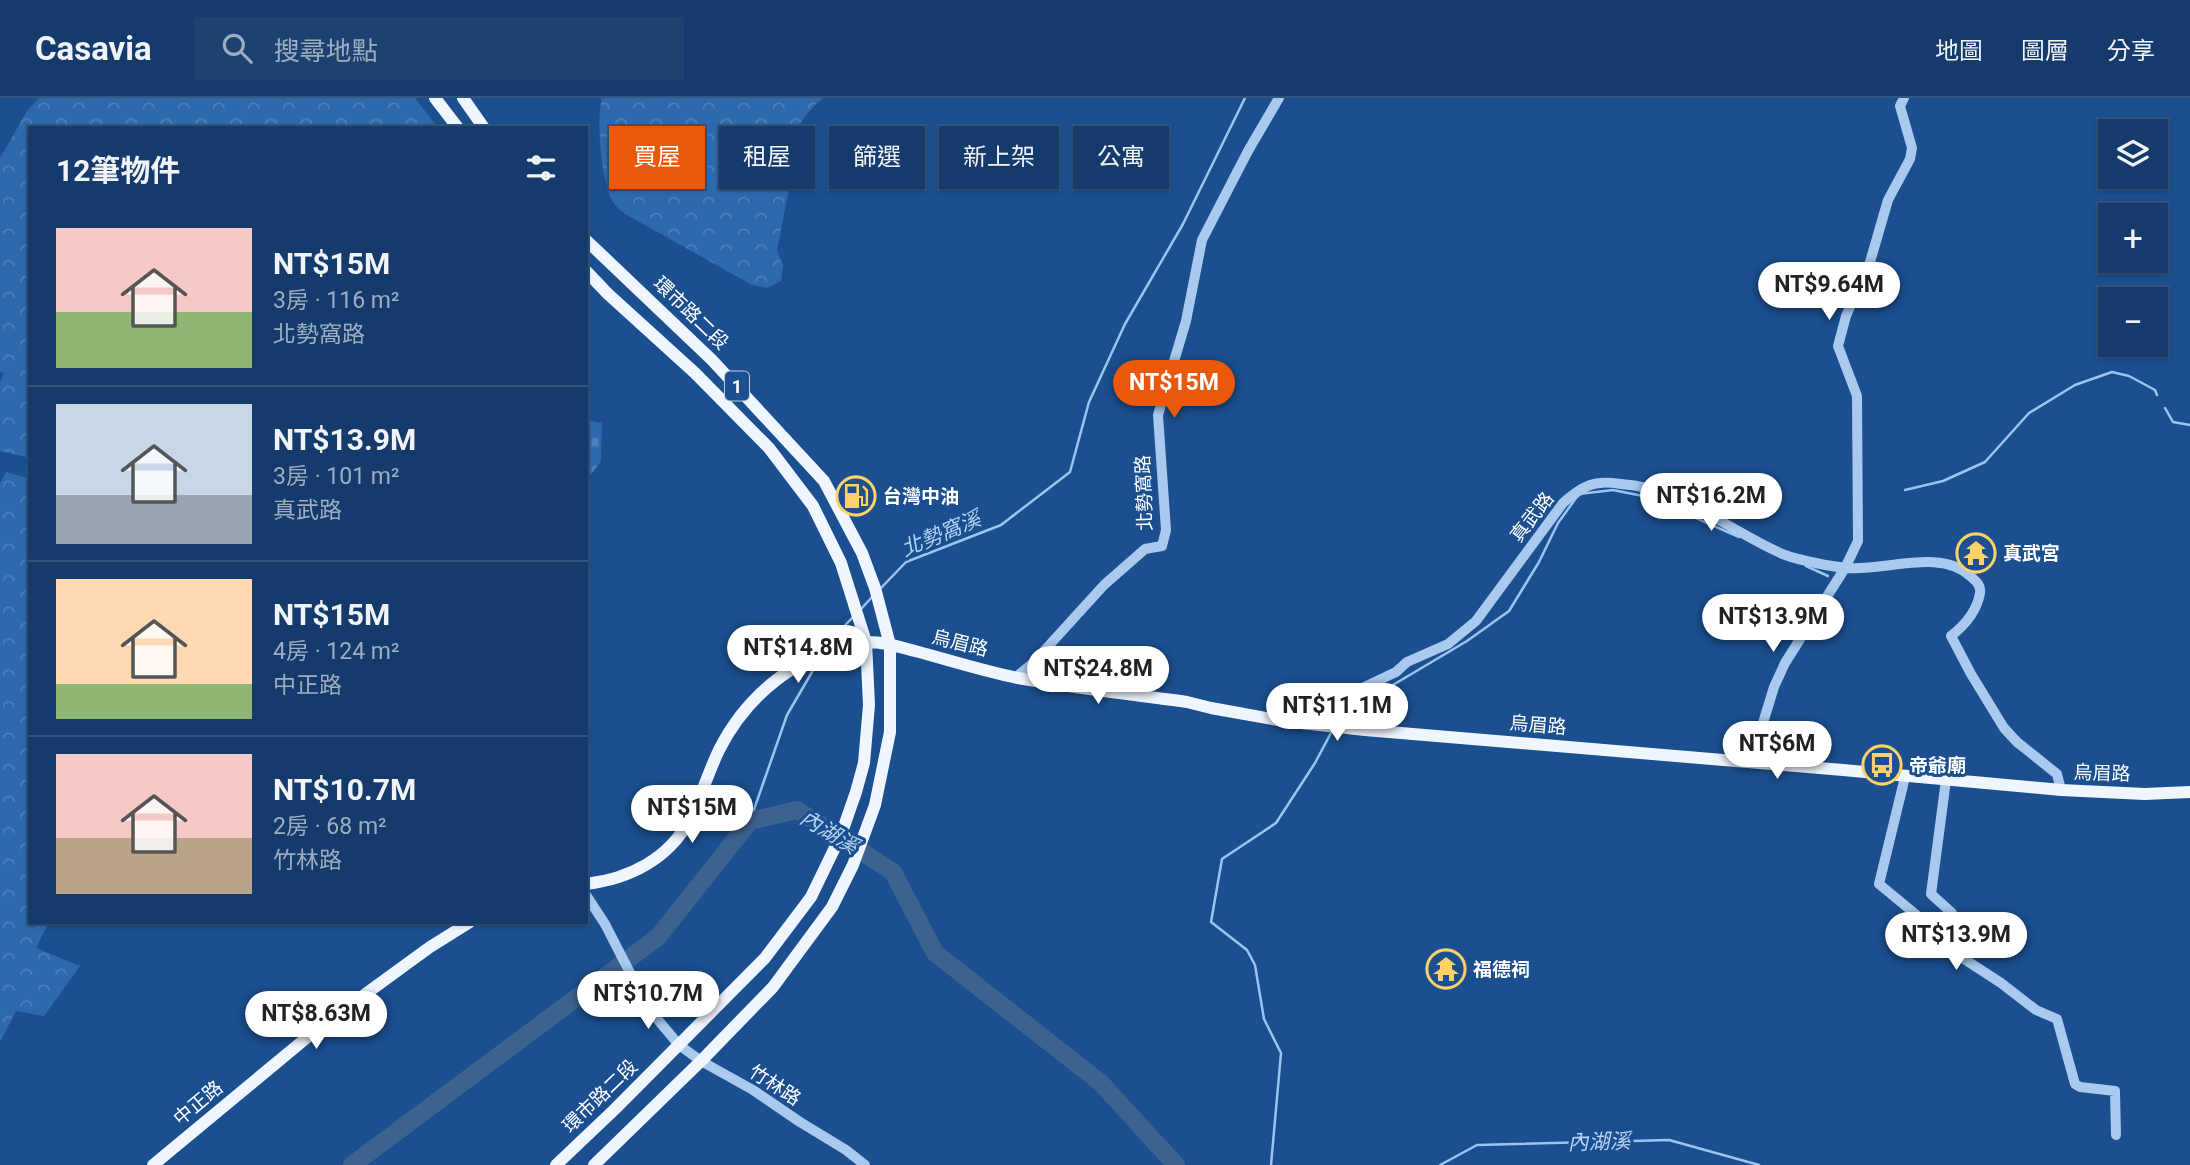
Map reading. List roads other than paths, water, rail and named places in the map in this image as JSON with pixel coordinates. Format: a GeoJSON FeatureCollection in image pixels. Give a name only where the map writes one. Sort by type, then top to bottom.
{"type":"FeatureCollection","features":[{"type":"Feature","properties":{"kind":"main road"},"geometry":{"type":"LineString","coordinates":[[435,98],[456,126]]}},
{"type":"Feature","properties":{"kind":"main road"},"geometry":{"type":"LineString","coordinates":[[463,98],[483,126]]}},
{"type":"Feature","properties":{"kind":"main road","name":"環市路二段"},"geometry":{"type":"LineString","coordinates":[[588,242],[712,359],[824,481],[862,553],[890,645]]}},
{"type":"Feature","properties":{"kind":"main road","name":"1"},"geometry":{"type":"LineString","coordinates":[[588,273],[695,373],[769,448],[813,506],[841,563],[866,642]]}},
{"type":"Feature","properties":{"kind":"main road"},"geometry":{"type":"LineString","coordinates":[[588,884],[626,875],[661,855],[689,821],[720,749],[757,695],[797,664],[829,651],[866,642],[890,645]]}},
{"type":"Feature","properties":{"kind":"main road","name":"環市路二段"},"geometry":{"type":"LineString","coordinates":[[556,1165],[765,958],[811,897],[841,835],[864,763],[869,705],[866,642]]}},
{"type":"Feature","properties":{"kind":"main road","name":"烏眉路"},"geometry":{"type":"LineString","coordinates":[[890,645],[1016,677],[1187,702],[1283,720],[1365,730],[2061,790],[2145,794],[2190,792]]}},
{"type":"Feature","properties":{"kind":"main road","name":"1"},"geometry":{"type":"LineString","coordinates":[[594,1165],[774,987],[832,907],[853,865],[875,805],[890,732],[890,645]]}},
{"type":"Feature","properties":{"kind":"main road","name":"中正路"},"geometry":{"type":"LineString","coordinates":[[153,1165],[316,1030],[430,947],[467,924]]}},
{"type":"Feature","properties":{"kind":"street","name":"北勢窩路"},"geometry":{"type":"LineString","coordinates":[[1016,677],[1033,663],[1104,585],[1145,549],[1162,546],[1166,530],[1158,415],[1186,321],[1202,240],[1279,98]]}},
{"type":"Feature","properties":{"kind":"street"},"geometry":{"type":"LineString","coordinates":[[1751,762],[1774,687],[1785,663],[1845,568],[1858,541],[1857,396],[1838,346],[1846,316],[1870,262],[1888,200],[1910,159],[1912,148],[1900,106],[1904,98]]}},
{"type":"Feature","properties":{"kind":"street","name":"真武路"},"geometry":{"type":"LineString","coordinates":[[1283,720],[1356,691],[1396,672],[1407,662],[1448,644],[1476,621],[1563,503],[1578,490],[1599,482],[1628,484],[1665,492],[1787,555],[1845,568],[1871,569],[1944,562],[1962,568],[1980,588],[1972,615],[1961,629],[1951,636],[2004,728],[2057,774],[2061,790]]}},
{"type":"Feature","properties":{"kind":"street"},"geometry":{"type":"LineString","coordinates":[[1905,777],[1879,884],[1948,941],[1961,957],[2036,1010],[2057,1019],[2075,1084],[2115,1091],[2116,1135]]}},
{"type":"Feature","properties":{"kind":"street"},"geometry":{"type":"LineString","coordinates":[[1946,780],[1931,894],[1952,913]]}},
{"type":"Feature","properties":{"kind":"street","name":"竹林路"},"geometry":{"type":"LineString","coordinates":[[588,898],[605,924],[643,998],[679,1045],[701,1061],[753,1090],[865,1165]]}},
{"type":"Feature","properties":{"kind":"waterway","name":"北勢窩溪"},"geometry":{"type":"LineString","coordinates":[[880,589],[906,562],[1001,525],[1070,472],[1089,402],[1125,324],[1183,224],[1245,98]]}},
{"type":"Feature","properties":{"kind":"waterway"},"geometry":{"type":"LineString","coordinates":[[1905,490],[1943,481],[1985,462],[2029,413],[2075,385],[2112,372],[2129,376],[2155,390],[2157,395]]}},
{"type":"Feature","properties":{"kind":"waterway"},"geometry":{"type":"LineString","coordinates":[[2165,408],[2173,422],[2190,425]]}},
{"type":"Feature","properties":{"kind":"waterway"},"geometry":{"type":"LineString","coordinates":[[1336,722],[1339,717],[1467,641],[1509,611],[1539,562],[1558,523],[1579,494],[1613,490],[1648,497],[1739,537]]}},
{"type":"Feature","properties":{"kind":"waterway"},"geometry":{"type":"LineString","coordinates":[[1806,566],[1828,576]]}},
{"type":"Feature","properties":{"kind":"waterway","name":"北勢窩溪"},"geometry":{"type":"LineString","coordinates":[[861,609],[873,596]]}},
{"type":"Feature","properties":{"kind":"waterway","name":"北勢窩溪"},"geometry":{"type":"LineString","coordinates":[[826,648],[854,616]]}},
{"type":"Feature","properties":{"kind":"waterway","name":"北勢窩溪"},"geometry":{"type":"LineString","coordinates":[[750,821],[787,715],[819,660]]}},
{"type":"Feature","properties":{"kind":"waterway"},"geometry":{"type":"LineString","coordinates":[[1271,1165],[1281,1053],[1264,1019],[1255,965],[1247,950],[1211,922],[1222,859],[1276,823],[1315,763],[1332,731]]}},
{"type":"Feature","properties":{"kind":"waterway","name":"內湖溪"},"geometry":{"type":"LineString","coordinates":[[352,1165],[658,937],[750,821],[797,810],[893,872],[935,953],[1101,1083],[1176,1165]]}},
{"type":"Feature","properties":{"kind":"waterway","name":"內湖溪"},"geometry":{"type":"LineString","coordinates":[[1440,1165],[1477,1145],[1669,1140],[1759,1165]]}},
{"type":"Feature","properties":{"kind":"place","name":"台灣中油"},"geometry":{"type":"Point","coordinates":[856,496]}},
{"type":"Feature","properties":{"kind":"place","name":"真武宮"},"geometry":{"type":"Point","coordinates":[1976,553]}},
{"type":"Feature","properties":{"kind":"place","name":"帝爺廟"},"geometry":{"type":"Point","coordinates":[1882,765]}},
{"type":"Feature","properties":{"kind":"place","name":"福德祠"},"geometry":{"type":"Point","coordinates":[1446,969]}}]}
